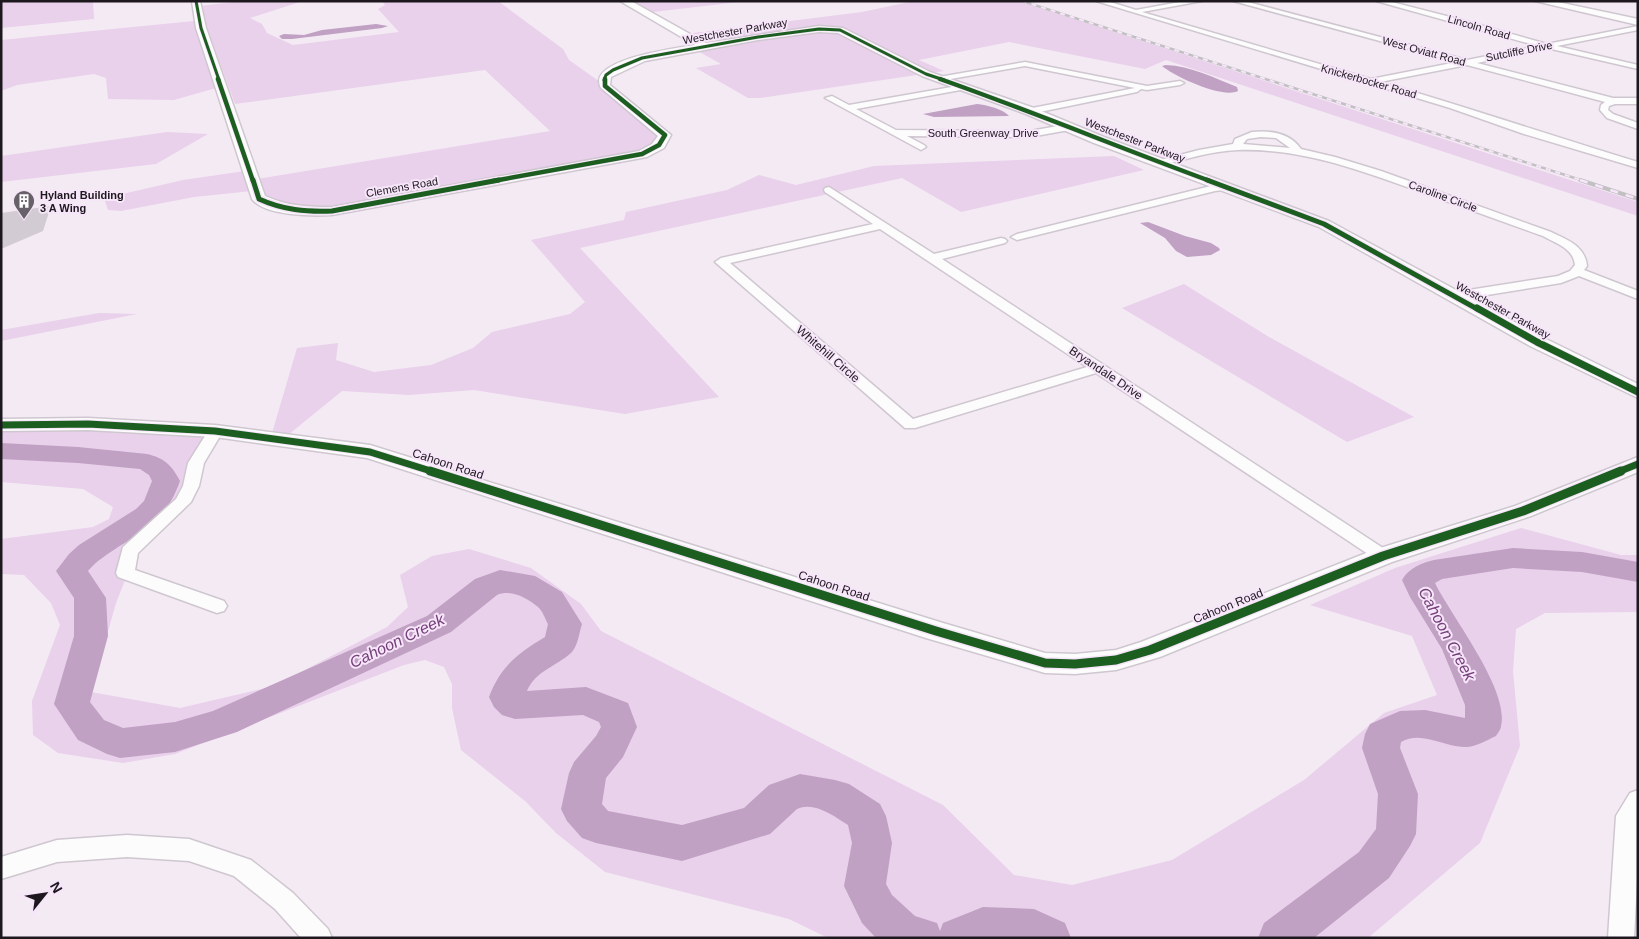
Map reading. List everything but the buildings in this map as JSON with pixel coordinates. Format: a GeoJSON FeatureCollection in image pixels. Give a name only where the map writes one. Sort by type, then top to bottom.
{"type":"FeatureCollection","features":[{"type":"Feature","properties":{"kind":"street","name":"Clemens Road"},"geometry":{"type":"LineString","coordinates":[[196,1],[201,28],[259,199],[277,208],[314,212],[332,210],[630,157],[658,147],[664,142],[665,135],[662,131],[610,91],[605,86],[604,81]]}},
{"type":"Feature","properties":{"kind":"street"},"geometry":{"type":"LineString","coordinates":[[624,1],[705,47]]}},
{"type":"Feature","properties":{"kind":"street","name":"Knickerbocker Road"},"geometry":{"type":"LineString","coordinates":[[1099,1],[1371,82],[1638,165]]}},
{"type":"Feature","properties":{"kind":"street"},"geometry":{"type":"LineString","coordinates":[[1133,11],[1198,1]]}},
{"type":"Feature","properties":{"kind":"street","name":"West Oviatt Road"},"geometry":{"type":"LineString","coordinates":[[1236,1],[1613,101],[1638,100]]}},
{"type":"Feature","properties":{"kind":"street","name":"Lincoln Road"},"geometry":{"type":"LineString","coordinates":[[1379,1],[1456,20],[1546,46],[1638,67]]}},
{"type":"Feature","properties":{"kind":"street"},"geometry":{"type":"LineString","coordinates":[[1539,1],[1638,22]]}},
{"type":"Feature","properties":{"kind":"street","name":"Sutcliffe Drive"},"geometry":{"type":"LineString","coordinates":[[1371,82],[1638,28]]}},
{"type":"Feature","properties":{"kind":"street","name":"Westchester Parkway"},"geometry":{"type":"LineString","coordinates":[[604,81],[606,75],[613,70],[629,62],[655,55],[737,40],[818,29],[836,29],[939,79],[1030,111],[1160,163],[1324,224],[1537,342],[1638,392]]}},
{"type":"Feature","properties":{"kind":"street"},"geometry":{"type":"LineString","coordinates":[[686,36],[711,40],[737,40]]}},
{"type":"Feature","properties":{"kind":"street"},"geometry":{"type":"LineString","coordinates":[[1006,60],[1147,88]]}},
{"type":"Feature","properties":{"kind":"street"},"geometry":{"type":"LineString","coordinates":[[939,79],[1025,64]]}},
{"type":"Feature","properties":{"kind":"street"},"geometry":{"type":"LineString","coordinates":[[1030,111],[1180,83]]}},
{"type":"Feature","properties":{"kind":"street"},"geometry":{"type":"LineString","coordinates":[[848,108],[963,88]]}},
{"type":"Feature","properties":{"kind":"street"},"geometry":{"type":"LineString","coordinates":[[829,98],[921,147]]}},
{"type":"Feature","properties":{"kind":"street"},"geometry":{"type":"LineString","coordinates":[[1613,101],[1605,104],[1604,110],[1610,116],[1638,126]]}},
{"type":"Feature","properties":{"kind":"street","name":"South Greenway Drive"},"geometry":{"type":"LineString","coordinates":[[895,133],[1030,134],[1069,127]]}},
{"type":"Feature","properties":{"kind":"street","name":"Caroline Circle"},"geometry":{"type":"LineString","coordinates":[[1160,163],[1205,150],[1238,147],[1297,151],[1350,163],[1547,234],[1572,247],[1580,256],[1581,266],[1576,271]]}},
{"type":"Feature","properties":{"kind":"street"},"geometry":{"type":"LineString","coordinates":[[1017,237],[1122,209],[1227,187]]}},
{"type":"Feature","properties":{"kind":"street","name":"Bryandale Drive"},"geometry":{"type":"LineString","coordinates":[[829,190],[1382,556]]}},
{"type":"Feature","properties":{"kind":"street","name":"Whitehill Circle"},"geometry":{"type":"LineString","coordinates":[[882,225],[722,262],[910,425],[1098,368]]}},
{"type":"Feature","properties":{"kind":"street"},"geometry":{"type":"LineString","coordinates":[[934,258],[1001,241]]}},
{"type":"Feature","properties":{"kind":"street"},"geometry":{"type":"LineString","coordinates":[[1456,296],[1561,279],[1576,271],[1638,295]]}},
{"type":"Feature","properties":{"kind":"street","name":"Cahoon Road"},"geometry":{"type":"LineString","coordinates":[[1,425],[88,424],[216,431],[370,452],[945,634],[1045,663],[1074,664],[1116,660],[1150,650],[1382,556],[1523,511],[1638,464]]}},
{"type":"Feature","properties":{"kind":"street"},"geometry":{"type":"LineString","coordinates":[[216,431],[196,463],[191,486],[183,502],[129,551],[125,573],[217,606]]}},
{"type":"Feature","properties":{"kind":"street"},"geometry":{"type":"LineString","coordinates":[[1621,938],[1628,816],[1638,800]]}},
{"type":"Feature","properties":{"kind":"street"},"geometry":{"type":"LineString","coordinates":[[1,868],[56,851],[127,846],[189,850],[242,868],[284,901],[318,938]]}},
{"type":"Feature","properties":{"kind":"shaded area"},"geometry":{"type":"Polygon","coordinates":[[[1,1],[93,1],[94,19],[1,28],[1,1]]]}},
{"type":"Feature","properties":{"kind":"shaded area"},"geometry":{"type":"Polygon","coordinates":[[[243,1],[303,1],[250,18],[262,24],[267,33],[293,45],[399,32],[378,9],[385,5],[382,1],[498,1],[563,49],[569,60],[600,82],[602,90],[651,127],[657,134],[657,140],[644,151],[333,208],[310,210],[264,198],[257,179],[550,131],[485,70],[235,104],[199,6],[243,1]]]}},
{"type":"Feature","properties":{"kind":"shaded area"},"geometry":{"type":"Polygon","coordinates":[[[633,1],[747,1],[653,12],[633,1]]]}},
{"type":"Feature","properties":{"kind":"shaded area"},"geometry":{"type":"Polygon","coordinates":[[[914,1],[1018,1],[1638,202],[1638,216],[1166,60],[1145,69],[1009,42],[919,60],[944,71],[760,98],[748,98],[696,68],[721,64],[696,50],[709,47],[685,34],[862,12],[914,1]]]}},
{"type":"Feature","properties":{"kind":"shaded area"},"geometry":{"type":"Polygon","coordinates":[[[194,21],[200,44],[206,44],[206,59],[216,88],[174,100],[108,99],[106,78],[94,74],[17,85],[1,91],[1,40],[194,21]]]}},
{"type":"Feature","properties":{"kind":"shaded area"},"geometry":{"type":"Polygon","coordinates":[[[376,24],[388,26],[292,39],[282,39],[279,36],[284,34],[304,35],[322,30],[376,24]]]}},
{"type":"Feature","properties":{"kind":"shaded area"},"geometry":{"type":"Polygon","coordinates":[[[1166,65],[1202,73],[1237,87],[1238,91],[1231,93],[1210,89],[1177,75],[1162,66],[1166,65]]]}},
{"type":"Feature","properties":{"kind":"shaded area"},"geometry":{"type":"Polygon","coordinates":[[[977,104],[1003,111],[1009,116],[934,117],[923,114],[977,104]]]}},
{"type":"Feature","properties":{"kind":"shaded area"},"geometry":{"type":"Polygon","coordinates":[[[167,132],[208,134],[156,164],[1,182],[1,156],[167,132]]]}},
{"type":"Feature","properties":{"kind":"shaded area"},"geometry":{"type":"Polygon","coordinates":[[[1114,156],[1144,170],[961,212],[902,178],[580,248],[719,397],[625,414],[474,390],[409,395],[342,391],[288,435],[272,433],[297,348],[338,343],[336,360],[374,372],[431,365],[473,348],[492,332],[570,314],[585,302],[531,240],[624,220],[626,212],[727,190],[759,175],[796,185],[874,166],[1114,156]]]}},
{"type":"Feature","properties":{"kind":"shaded area"},"geometry":{"type":"Polygon","coordinates":[[[245,171],[252,191],[194,197],[121,211],[108,210],[105,201],[118,195],[183,180],[245,171]]]}},
{"type":"Feature","properties":{"kind":"shaded area"},"geometry":{"type":"Polygon","coordinates":[[[1148,222],[1185,236],[1211,243],[1220,250],[1211,255],[1187,257],[1176,251],[1165,238],[1140,223],[1148,222]]]}},
{"type":"Feature","properties":{"kind":"shaded area"},"geometry":{"type":"Polygon","coordinates":[[[1184,284],[1269,337],[1414,417],[1347,442],[1122,308],[1184,284]]]}},
{"type":"Feature","properties":{"kind":"shaded area"},"geometry":{"type":"Polygon","coordinates":[[[99,313],[137,314],[1,341],[1,330],[99,313]]]}},
{"type":"Feature","properties":{"kind":"shaded area"},"geometry":{"type":"Polygon","coordinates":[[[1,423],[223,428],[204,466],[193,498],[137,550],[116,603],[91,692],[180,708],[274,686],[387,627],[408,607],[400,575],[432,556],[469,549],[531,568],[581,604],[601,631],[943,805],[1014,875],[1072,885],[1172,860],[1304,780],[1384,713],[1437,695],[1412,636],[1310,605],[1395,568],[1521,528],[1621,555],[1638,555],[1638,612],[1545,613],[1516,629],[1513,671],[1520,746],[1480,843],[1368,938],[828,938],[789,919],[605,872],[556,833],[525,801],[461,750],[452,708],[452,684],[444,667],[425,660],[404,665],[175,754],[123,763],[58,753],[33,735],[32,701],[60,625],[51,603],[24,575],[1,574],[1,539],[93,527],[109,519],[113,507],[83,489],[1,482],[1,423]]]}},
{"type":"Feature","properties":{"kind":"waterway","name":"Cahoon Creek"},"geometry":{"type":"LineString","coordinates":[[1,451],[78,455],[147,462],[161,470],[166,481],[157,503],[146,516],[89,552],[72,571],[90,598],[91,636],[72,704],[91,730],[120,743],[175,737],[224,722],[439,624],[486,587],[500,581],[524,584],[551,600],[565,624],[560,644],[521,671],[507,697],[515,705],[586,701],[615,713],[619,727],[610,746],[588,773],[581,809],[596,826],[682,843],[756,822],[783,797],[800,790],[835,796],[866,816],[872,843],[865,886],[877,909],[903,934],[921,938]]}},
{"type":"Feature","properties":{"kind":"waterway","name":"Cahoon Creek"},"geometry":{"type":"LineString","coordinates":[[1280,938],[1374,865],[1396,834],[1398,794],[1381,748],[1383,734],[1400,725],[1425,724],[1467,733],[1483,726],[1483,705],[1458,647],[1426,597],[1418,580],[1434,570],[1513,558],[1582,562],[1638,572]]}},
{"type":"Feature","properties":{"kind":"waterway","name":"Cahoon Creek"},"geometry":{"type":"LineString","coordinates":[[959,938],[983,928],[1034,930],[1049,938]]}},
{"type":"Feature","properties":{"kind":"railway"},"geometry":{"type":"LineString","coordinates":[[1022,1],[1584,181]]}},
{"type":"Feature","properties":{"kind":"railway"},"geometry":{"type":"LineString","coordinates":[[1580,180],[1638,199]]}},
{"type":"Feature","properties":{"kind":"cycle path"},"geometry":{"type":"LineString","coordinates":[[196,1],[201,28],[259,199],[286,209],[332,211],[642,154],[659,145],[665,135],[605,86],[606,75],[613,70],[642,58],[758,37],[819,29],[840,30],[926,74],[1030,111],[1099,140],[1324,224],[1537,342],[1638,392]]}},
{"type":"Feature","properties":{"kind":"cycle path"},"geometry":{"type":"LineString","coordinates":[[1,425],[88,424],[215,431],[370,452],[936,631],[1045,663],[1075,664],[1116,660],[1150,650],[1383,556],[1523,511],[1638,464]]}},
{"type":"Feature","properties":{"kind":"place","name":"Hyland Building 3 A Wing"},"geometry":{"type":"Point","coordinates":[24,220]}}]}
